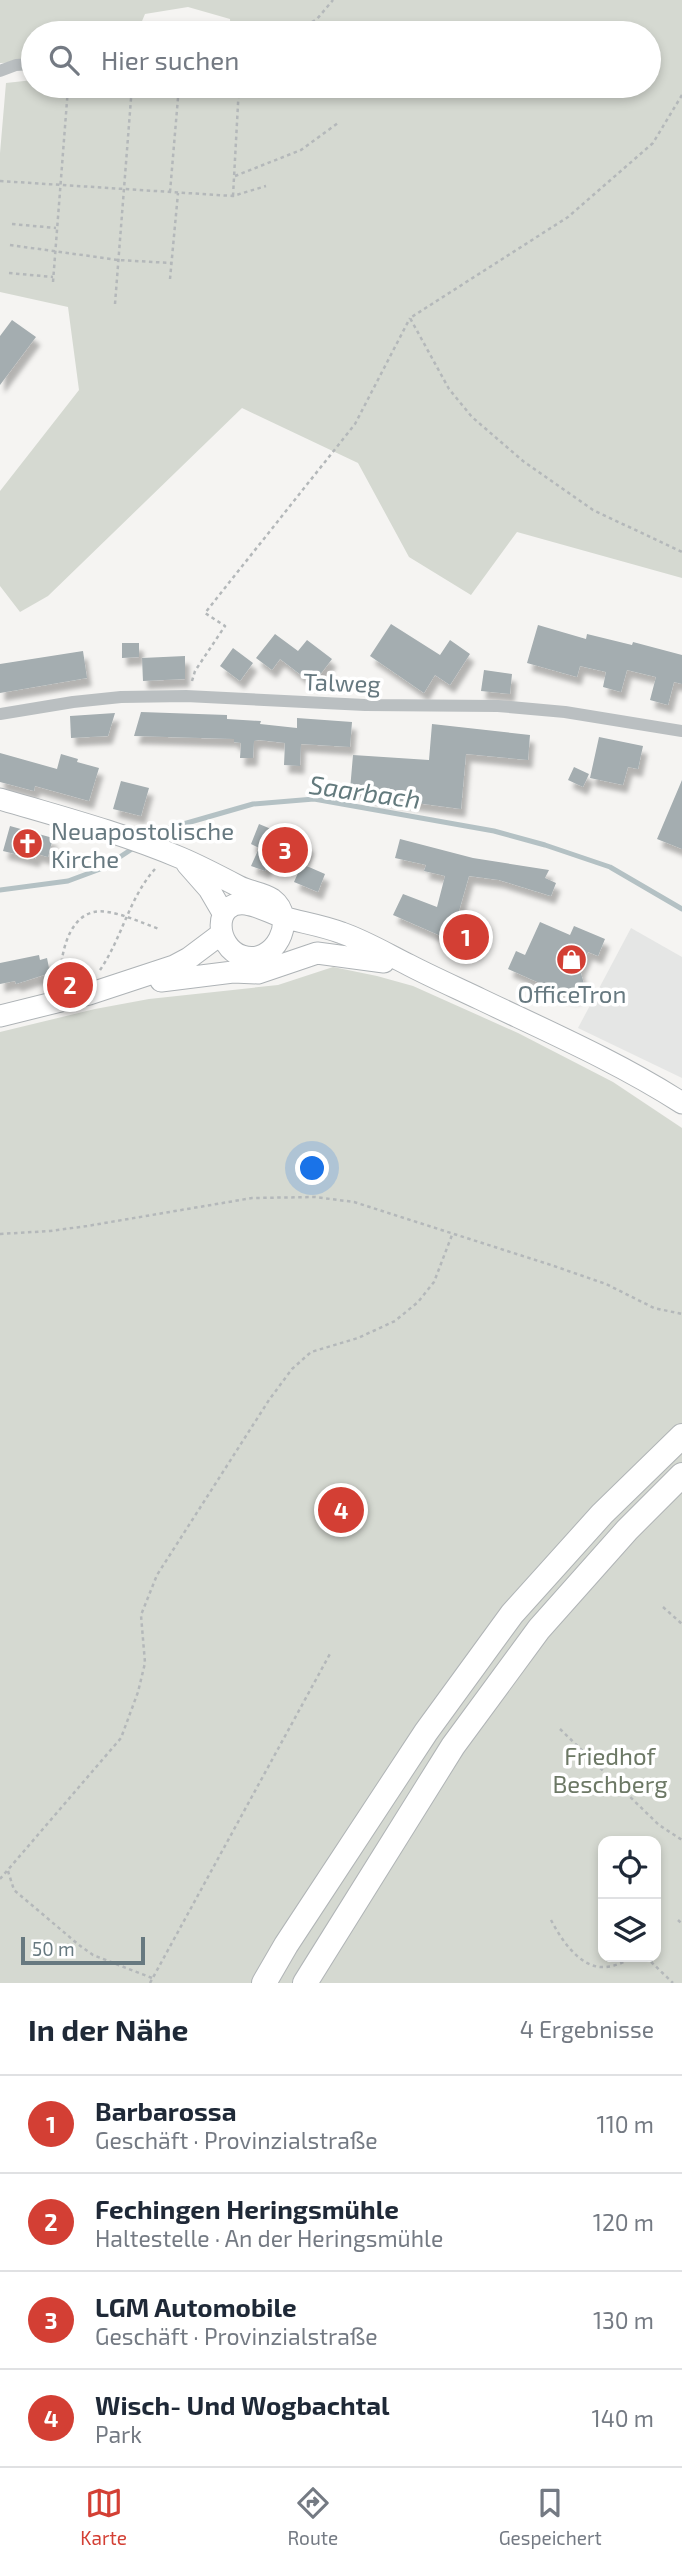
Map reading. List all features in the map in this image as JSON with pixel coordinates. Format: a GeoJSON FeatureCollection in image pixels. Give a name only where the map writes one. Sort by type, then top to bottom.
{"type":"FeatureCollection","features":[{"type":"Feature","properties":{"kind":"highway"},"geometry":{"type":"LineString","coordinates":[[264,1983],[285,1945],[426,1732],[512,1614],[602,1514],[682,1436]]}},
{"type":"Feature","properties":{"kind":"highway"},"geometry":{"type":"LineString","coordinates":[[304,1983],[453,1746],[538,1629],[627,1530],[682,1475]]}},
{"type":"Feature","properties":{"kind":"main road"},"geometry":{"type":"LineString","coordinates":[[0,799],[108,831],[192,872],[209,889],[227,945],[244,957],[257,957],[272,951],[279,941],[284,918],[278,905],[263,894],[168,860]]}},
{"type":"Feature","properties":{"kind":"main road"},"geometry":{"type":"LineString","coordinates":[[0,1016],[89,994],[174,966],[189,958],[222,923],[232,906],[242,903],[254,905],[284,918],[342,933],[634,1073],[682,1103]]}},
{"type":"Feature","properties":{"kind":"main road"},"geometry":{"type":"LineString","coordinates":[[279,941],[335,945],[384,962]]}},
{"type":"Feature","properties":{"kind":"main road"},"geometry":{"type":"LineString","coordinates":[[89,994],[131,989],[193,972],[235,952]]}},
{"type":"Feature","properties":{"kind":"main road"},"geometry":{"type":"LineString","coordinates":[[160,981],[233,972],[258,973],[317,953],[384,962],[419,970]]}},
{"type":"Feature","properties":{"kind":"street"},"geometry":{"type":"LineString","coordinates":[[0,71],[21,65]]}},
{"type":"Feature","properties":{"kind":"street","name":"Talweg"},"geometry":{"type":"LineString","coordinates":[[0,714],[74,702],[186,696],[366,705],[498,706],[565,712],[682,732]]}},
{"type":"Feature","properties":{"kind":"path"},"geometry":{"type":"LineString","coordinates":[[314,21],[334,0]]}},
{"type":"Feature","properties":{"kind":"path"},"geometry":{"type":"LineString","coordinates":[[186,696],[195,671],[225,626],[205,612],[355,424],[410,318],[568,217],[653,143],[682,95]]}},
{"type":"Feature","properties":{"kind":"path"},"geometry":{"type":"LineString","coordinates":[[53,282],[67,98]]}},
{"type":"Feature","properties":{"kind":"path"},"geometry":{"type":"LineString","coordinates":[[115,304],[131,98]]}},
{"type":"Feature","properties":{"kind":"path"},"geometry":{"type":"LineString","coordinates":[[170,192],[178,98]]}},
{"type":"Feature","properties":{"kind":"path"},"geometry":{"type":"LineString","coordinates":[[233,196],[238,98]]}},
{"type":"Feature","properties":{"kind":"path"},"geometry":{"type":"LineString","coordinates":[[235,176],[301,150],[338,123]]}},
{"type":"Feature","properties":{"kind":"path"},"geometry":{"type":"LineString","coordinates":[[0,181],[233,196],[266,186]]}},
{"type":"Feature","properties":{"kind":"path"},"geometry":{"type":"LineString","coordinates":[[170,279],[178,193]]}},
{"type":"Feature","properties":{"kind":"path"},"geometry":{"type":"LineString","coordinates":[[12,224],[56,229]]}},
{"type":"Feature","properties":{"kind":"path"},"geometry":{"type":"LineString","coordinates":[[10,245],[118,260],[171,263]]}},
{"type":"Feature","properties":{"kind":"path"},"geometry":{"type":"LineString","coordinates":[[9,273],[53,277]]}},
{"type":"Feature","properties":{"kind":"path"},"geometry":{"type":"LineString","coordinates":[[410,318],[449,389],[472,417],[523,461],[593,510],[682,552]]}},
{"type":"Feature","properties":{"kind":"path"},"geometry":{"type":"LineString","coordinates":[[99,972],[110,956],[142,884],[168,860]]}},
{"type":"Feature","properties":{"kind":"path"},"geometry":{"type":"LineString","coordinates":[[62,1000],[60,980],[64,946],[74,928],[94,912],[112,912],[159,929]]}},
{"type":"Feature","properties":{"kind":"path"},"geometry":{"type":"LineString","coordinates":[[0,1234],[50,1231],[252,1198],[315,1196],[354,1202],[606,1284],[654,1308],[682,1314]]}},
{"type":"Feature","properties":{"kind":"path"},"geometry":{"type":"LineString","coordinates":[[0,1879],[121,1738],[138,1692],[145,1663],[141,1615],[157,1576],[270,1400],[292,1369],[312,1352],[358,1338],[396,1321],[418,1302],[434,1282],[452,1235]]}},
{"type":"Feature","properties":{"kind":"path"},"geometry":{"type":"LineString","coordinates":[[663,1606],[682,1624]]}},
{"type":"Feature","properties":{"kind":"path"},"geometry":{"type":"LineString","coordinates":[[150,1983],[331,1652]]}},
{"type":"Feature","properties":{"kind":"path"},"geometry":{"type":"LineString","coordinates":[[561,1729],[650,1817],[682,1840]]}},
{"type":"Feature","properties":{"kind":"path"},"geometry":{"type":"LineString","coordinates":[[8,1871],[14,1890],[79,1945],[93,1955],[152,1978]]}},
{"type":"Feature","properties":{"kind":"path"},"geometry":{"type":"LineString","coordinates":[[551,1920],[562,1941],[584,1962],[603,1968],[622,1962]]}},
{"type":"Feature","properties":{"kind":"path"},"geometry":{"type":"LineString","coordinates":[[678,1920],[682,1924]]}},
{"type":"Feature","properties":{"kind":"path"},"geometry":{"type":"LineString","coordinates":[[651,1962],[673,1983]]}},
{"type":"Feature","properties":{"kind":"shaded area"},"geometry":{"type":"Polygon","coordinates":[[[631,928],[682,957],[682,1078],[578,1028],[631,928]]]}},
{"type":"Feature","properties":{"kind":"green space"},"geometry":{"type":"Polygon","coordinates":[[[0,0],[682,0],[682,578],[517,532],[471,595],[409,557],[358,463],[242,408],[48,596],[20,612],[0,586],[0,491],[79,390],[68,307],[0,292],[0,153],[6,83],[21,81],[21,98],[661,98],[661,21],[230,21],[188,7],[145,14],[142,21],[21,21],[21,62],[0,63],[0,0]]]}},
{"type":"Feature","properties":{"kind":"green space","name":"Friedhof Beschberg"},"geometry":{"type":"Polygon","coordinates":[[[333,967],[377,976],[413,986],[518,1033],[613,1082],[682,1128],[682,1983],[0,1983],[0,1032],[149,999],[278,985],[333,967]]]}},
{"type":"Feature","properties":{"kind":"building"},"geometry":{"type":"Polygon","coordinates":[[[12,320],[36,337],[0,385],[0,336],[12,320]]]}},
{"type":"Feature","properties":{"kind":"building"},"geometry":{"type":"Polygon","coordinates":[[[391,624],[440,655],[450,640],[470,654],[450,685],[435,675],[424,693],[370,656],[391,624]]]}},
{"type":"Feature","properties":{"kind":"building"},"geometry":{"type":"Polygon","coordinates":[[[538,625],[586,639],[587,634],[632,645],[633,642],[682,655],[682,684],[674,682],[668,705],[650,700],[656,677],[627,670],[621,692],[603,687],[606,672],[580,666],[577,677],[527,663],[538,625]]]}},
{"type":"Feature","properties":{"kind":"building"},"geometry":{"type":"Polygon","coordinates":[[[275,634],[298,651],[307,640],[332,659],[313,684],[280,659],[272,670],[256,658],[275,634]]]}},
{"type":"Feature","properties":{"kind":"building"},"geometry":{"type":"Polygon","coordinates":[[[122,643],[139,643],[139,657],[122,658],[122,643]]]}},
{"type":"Feature","properties":{"kind":"building"},"geometry":{"type":"Polygon","coordinates":[[[233,648],[253,663],[240,681],[220,666],[233,648]]]}},
{"type":"Feature","properties":{"kind":"building"},"geometry":{"type":"Polygon","coordinates":[[[83,651],[87,678],[0,693],[0,664],[83,651]]]}},
{"type":"Feature","properties":{"kind":"building"},"geometry":{"type":"Polygon","coordinates":[[[185,656],[185,679],[143,681],[142,658],[185,656]]]}},
{"type":"Feature","properties":{"kind":"building"},"geometry":{"type":"Polygon","coordinates":[[[484,670],[512,674],[510,694],[481,691],[484,670]]]}},
{"type":"Feature","properties":{"kind":"building"},"geometry":{"type":"Polygon","coordinates":[[[141,712],[227,715],[227,719],[261,721],[260,724],[297,728],[297,718],[352,722],[350,747],[301,744],[300,766],[284,765],[285,743],[259,740],[254,741],[253,758],[240,758],[241,743],[234,742],[234,739],[134,736],[141,712]]]}},
{"type":"Feature","properties":{"kind":"building"},"geometry":{"type":"Polygon","coordinates":[[[115,713],[108,736],[71,738],[70,716],[115,713]]]}},
{"type":"Feature","properties":{"kind":"building"},"geometry":{"type":"Polygon","coordinates":[[[432,724],[530,735],[528,760],[466,754],[461,809],[371,797],[371,791],[350,790],[353,755],[429,760],[432,724]]]}},
{"type":"Feature","properties":{"kind":"building"},"geometry":{"type":"Polygon","coordinates":[[[599,737],[643,746],[638,769],[628,767],[623,785],[590,778],[599,737]]]}},
{"type":"Feature","properties":{"kind":"building"},"geometry":{"type":"Polygon","coordinates":[[[0,753],[57,769],[61,754],[99,768],[89,801],[35,786],[34,791],[0,782],[0,753]]]}},
{"type":"Feature","properties":{"kind":"building"},"geometry":{"type":"Polygon","coordinates":[[[574,767],[589,774],[583,787],[568,780],[574,767]]]}},
{"type":"Feature","properties":{"kind":"building"},"geometry":{"type":"Polygon","coordinates":[[[682,780],[682,849],[657,839],[682,780]]]}},
{"type":"Feature","properties":{"kind":"building"},"geometry":{"type":"Polygon","coordinates":[[[121,781],[149,788],[141,816],[113,809],[121,781]]]}},
{"type":"Feature","properties":{"kind":"building"},"geometry":{"type":"Polygon","coordinates":[[[259,824],[310,845],[302,864],[273,852],[265,871],[251,866],[259,848],[251,844],[259,824]]]}},
{"type":"Feature","properties":{"kind":"building","name":"Neuapostolische Kirche"},"geometry":{"type":"Polygon","coordinates":[[[10,826],[53,838],[48,857],[37,854],[35,859],[3,851],[10,826]]]}},
{"type":"Feature","properties":{"kind":"building"},"geometry":{"type":"Polygon","coordinates":[[[400,839],[473,858],[549,870],[545,878],[556,883],[551,896],[499,880],[469,876],[459,911],[487,922],[475,951],[393,915],[403,894],[437,907],[445,876],[424,871],[426,865],[395,858],[400,839]]]}},
{"type":"Feature","properties":{"kind":"building"},"geometry":{"type":"Polygon","coordinates":[[[302,864],[325,874],[318,892],[294,882],[302,864]]]}},
{"type":"Feature","properties":{"kind":"building"},"geometry":{"type":"Polygon","coordinates":[[[540,922],[570,935],[574,926],[605,939],[598,956],[588,952],[580,970],[584,984],[579,995],[571,997],[508,969],[516,951],[525,955],[540,922]]]}},
{"type":"Feature","properties":{"kind":"building"},"geometry":{"type":"Polygon","coordinates":[[[39,955],[40,960],[47,958],[50,973],[16,984],[15,981],[0,984],[0,963],[39,955]]]}},
{"type":"Feature","properties":{"kind":"waterway","name":"Saarbach"},"geometry":{"type":"LineString","coordinates":[[149,838],[159,831],[253,804],[314,799],[494,831],[545,845],[610,867],[682,909]]}},
{"type":"Feature","properties":{"kind":"waterway","name":"Saarbach"},"geometry":{"type":"LineString","coordinates":[[0,890],[68,881],[103,868],[135,847]]}},
{"type":"Feature","properties":{"kind":"place","name":"Neuapostolische Kirche"},"geometry":{"type":"Point","coordinates":[28,844]}},
{"type":"Feature","properties":{"kind":"place","name":"LGM Automobile"},"geometry":{"type":"Point","coordinates":[285,850]}},
{"type":"Feature","properties":{"kind":"place","name":"Barbarossa"},"geometry":{"type":"Point","coordinates":[466,937]}},
{"type":"Feature","properties":{"kind":"place","name":"OfficeTron"},"geometry":{"type":"Point","coordinates":[572,959]}},
{"type":"Feature","properties":{"kind":"place","name":"Fechingen Heringsmühle"},"geometry":{"type":"Point","coordinates":[70,985]}},
{"type":"Feature","properties":{"kind":"place","name":"Wisch- Und Wogbachtal"},"geometry":{"type":"Point","coordinates":[341,1510]}}]}
